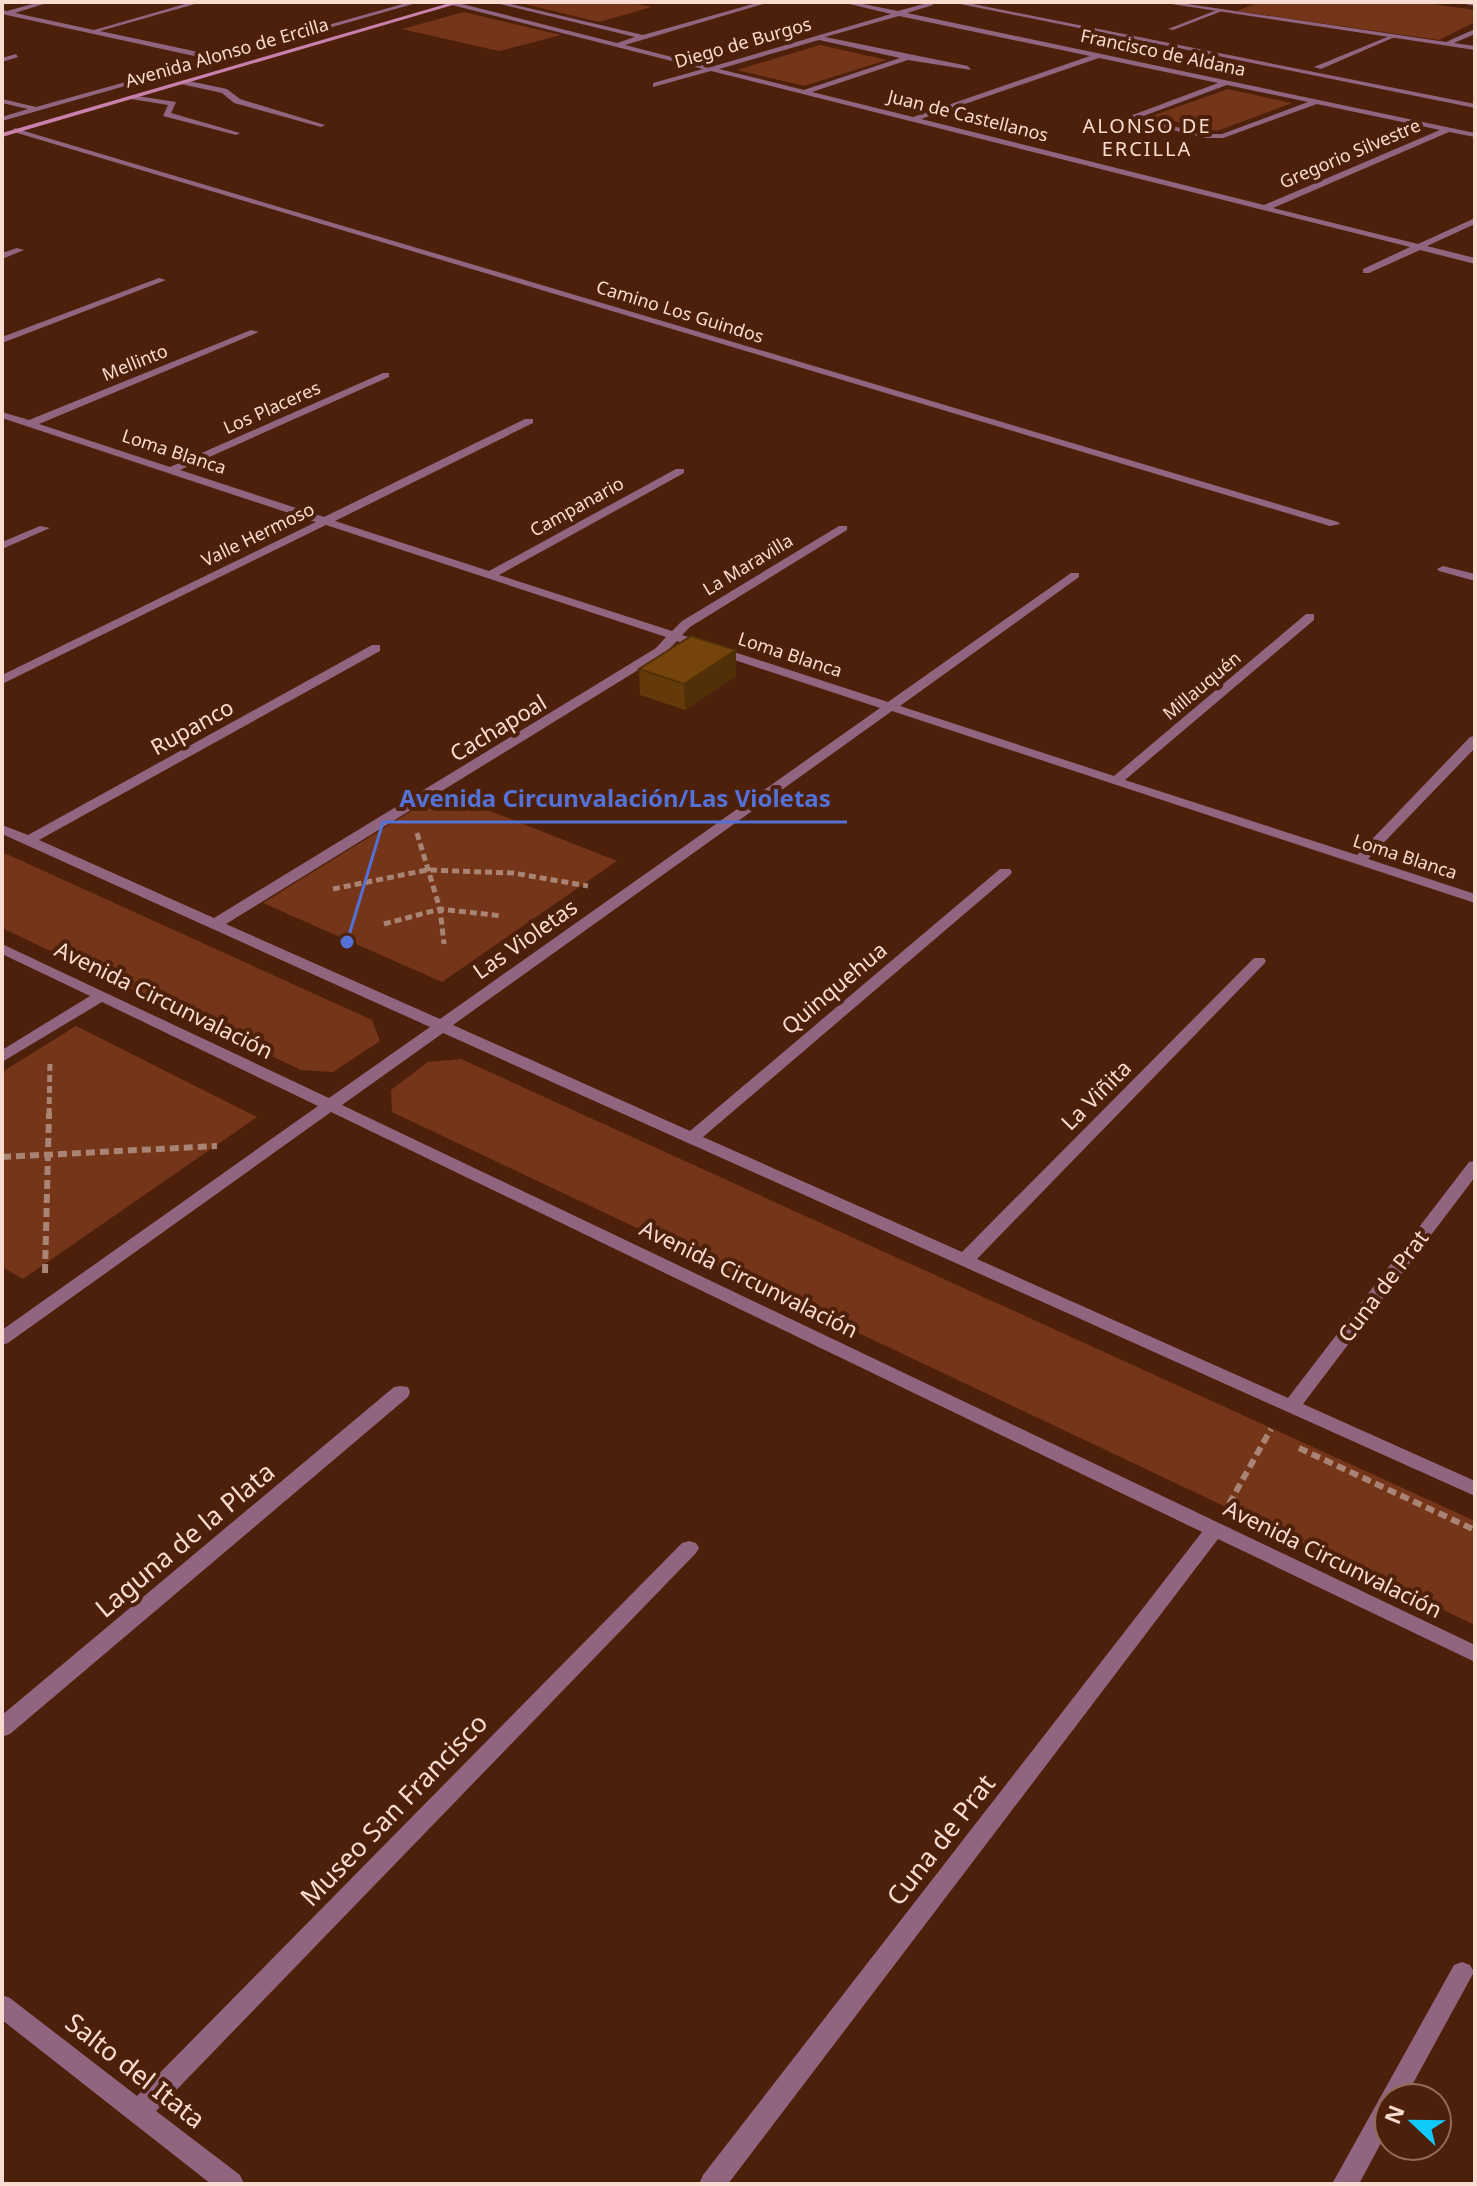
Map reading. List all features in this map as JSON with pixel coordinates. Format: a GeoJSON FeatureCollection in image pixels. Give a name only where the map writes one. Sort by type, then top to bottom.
{"type":"FeatureCollection","features":[{"type":"Feature","properties":{"kind":"main road","name":"Avenida Alonso de Ercilla"},"geometry":{"type":"LineString","coordinates":[[2,135],[457,3]]}},
{"type":"Feature","properties":{"kind":"street"},"geometry":{"type":"LineString","coordinates":[[4,12],[47,2]]}},
{"type":"Feature","properties":{"kind":"street"},"geometry":{"type":"LineString","coordinates":[[92,32],[199,2]]}},
{"type":"Feature","properties":{"kind":"street"},"geometry":{"type":"LineString","coordinates":[[2,119],[417,2]]}},
{"type":"Feature","properties":{"kind":"street"},"geometry":{"type":"LineString","coordinates":[[495,2],[644,37]]}},
{"type":"Feature","properties":{"kind":"street"},"geometry":{"type":"LineString","coordinates":[[618,44],[767,2]]}},
{"type":"Feature","properties":{"kind":"street","name":"Francisco de Aldana"},"geometry":{"type":"LineString","coordinates":[[844,2],[1475,135]]}},
{"type":"Feature","properties":{"kind":"street"},"geometry":{"type":"LineString","coordinates":[[953,2],[1475,106]]}},
{"type":"Feature","properties":{"kind":"street"},"geometry":{"type":"LineString","coordinates":[[1161,2],[1475,48]]}},
{"type":"Feature","properties":{"kind":"street"},"geometry":{"type":"LineString","coordinates":[[1171,29],[1241,2]]}},
{"type":"Feature","properties":{"kind":"street"},"geometry":{"type":"LineString","coordinates":[[1457,2],[1475,4]]}},
{"type":"Feature","properties":{"kind":"street","name":"Juan de Castellanos"},"geometry":{"type":"LineString","coordinates":[[457,3],[1475,261]]}},
{"type":"Feature","properties":{"kind":"street","name":"Diego de Burgos"},"geometry":{"type":"LineString","coordinates":[[656,85],[931,4]]}},
{"type":"Feature","properties":{"kind":"street"},"geometry":{"type":"LineString","coordinates":[[4,12],[216,58]]}},
{"type":"Feature","properties":{"kind":"street"},"geometry":{"type":"LineString","coordinates":[[1446,44],[1475,31]]}},
{"type":"Feature","properties":{"kind":"street"},"geometry":{"type":"LineString","coordinates":[[1318,67],[1394,36]]}},
{"type":"Feature","properties":{"kind":"street"},"geometry":{"type":"LineString","coordinates":[[817,38],[968,68]]}},
{"type":"Feature","properties":{"kind":"street"},"geometry":{"type":"LineString","coordinates":[[2,60],[16,56]]}},
{"type":"Feature","properties":{"kind":"street"},"geometry":{"type":"LineString","coordinates":[[913,119],[1098,56]]}},
{"type":"Feature","properties":{"kind":"street"},"geometry":{"type":"LineString","coordinates":[[806,92],[908,58]]}},
{"type":"Feature","properties":{"kind":"street"},"geometry":{"type":"LineString","coordinates":[[184,82],[224,91],[237,101],[321,125]]}},
{"type":"Feature","properties":{"kind":"street"},"geometry":{"type":"LineString","coordinates":[[1226,83],[1134,116],[1135,119],[1207,136],[1223,136],[1315,102]]}},
{"type":"Feature","properties":{"kind":"street"},"geometry":{"type":"LineString","coordinates":[[134,97],[173,104],[166,114],[236,133]]}},
{"type":"Feature","properties":{"kind":"street"},"geometry":{"type":"LineString","coordinates":[[2,101],[36,109]]}},
{"type":"Feature","properties":{"kind":"street","name":"Camino Los Guindos"},"geometry":{"type":"LineString","coordinates":[[17,130],[1334,524]]}},
{"type":"Feature","properties":{"kind":"street","name":"Gregorio Silvestre"},"geometry":{"type":"LineString","coordinates":[[1265,208],[1448,130]]}},
{"type":"Feature","properties":{"kind":"street"},"geometry":{"type":"LineString","coordinates":[[1366,271],[1475,221]]}},
{"type":"Feature","properties":{"kind":"street"},"geometry":{"type":"LineString","coordinates":[[2,256],[20,250]]}},
{"type":"Feature","properties":{"kind":"street"},"geometry":{"type":"LineString","coordinates":[[2,340],[162,280]]}},
{"type":"Feature","properties":{"kind":"street","name":"Mellinto"},"geometry":{"type":"LineString","coordinates":[[29,424],[254,332]]}},
{"type":"Feature","properties":{"kind":"street","name":"Los Placeres"},"geometry":{"type":"LineString","coordinates":[[171,470],[386,375]]}},
{"type":"Feature","properties":{"kind":"street","name":"Loma Blanca"},"geometry":{"type":"LineString","coordinates":[[2,415],[1475,899]]}},
{"type":"Feature","properties":{"kind":"street","name":"Valle Hermoso"},"geometry":{"type":"LineString","coordinates":[[2,680],[529,421]]}},
{"type":"Feature","properties":{"kind":"street","name":"Campanario"},"geometry":{"type":"LineString","coordinates":[[490,575],[680,471]]}},
{"type":"Feature","properties":{"kind":"street"},"geometry":{"type":"LineString","coordinates":[[2,546],[44,528]]}},
{"type":"Feature","properties":{"kind":"street","name":"La Maravilla"},"geometry":{"type":"LineString","coordinates":[[675,636],[686,624],[843,528]]}},
{"type":"Feature","properties":{"kind":"street"},"geometry":{"type":"LineString","coordinates":[[1443,569],[1475,578]]}},
{"type":"Feature","properties":{"kind":"street","name":"Las Violetas"},"geometry":{"type":"LineString","coordinates":[[2,1339],[1075,575]]}},
{"type":"Feature","properties":{"kind":"street","name":"Millauquén"},"geometry":{"type":"LineString","coordinates":[[1116,781],[1310,617]]}},
{"type":"Feature","properties":{"kind":"street","name":"Cachapoal"},"geometry":{"type":"LineString","coordinates":[[215,924],[660,651],[675,636]]}},
{"type":"Feature","properties":{"kind":"street","name":"Rupanco"},"geometry":{"type":"LineString","coordinates":[[28,841],[376,648]]}},
{"type":"Feature","properties":{"kind":"street"},"geometry":{"type":"LineString","coordinates":[[1359,861],[1475,740]]}},
{"type":"Feature","properties":{"kind":"street"},"geometry":{"type":"LineString","coordinates":[[2,829],[1475,1489]]}},
{"type":"Feature","properties":{"kind":"street","name":"Quinquehua"},"geometry":{"type":"LineString","coordinates":[[692,1138],[1005,872]]}},
{"type":"Feature","properties":{"kind":"street","name":"Avenida Circunvalación"},"geometry":{"type":"LineString","coordinates":[[2,948],[1475,1654]]}},
{"type":"Feature","properties":{"kind":"street","name":"La Viñita"},"geometry":{"type":"LineString","coordinates":[[965,1260],[1259,961]]}},
{"type":"Feature","properties":{"kind":"street"},"geometry":{"type":"LineString","coordinates":[[2,1057],[101,996]]}},
{"type":"Feature","properties":{"kind":"street","name":"Cuna de Prat"},"geometry":{"type":"LineString","coordinates":[[1292,1406],[1475,1166]]}},
{"type":"Feature","properties":{"kind":"street","name":"Laguna de la Plata"},"geometry":{"type":"LineString","coordinates":[[2,1728],[401,1392]]}},
{"type":"Feature","properties":{"kind":"street","name":"Cuna de Prat"},"geometry":{"type":"LineString","coordinates":[[712,2184],[1215,1529]]}},
{"type":"Feature","properties":{"kind":"street","name":"Museo San Francisco"},"geometry":{"type":"LineString","coordinates":[[138,2112],[689,1548]]}},
{"type":"Feature","properties":{"kind":"street"},"geometry":{"type":"LineString","coordinates":[[1401,2082],[1462,1972]]}},
{"type":"Feature","properties":{"kind":"street","name":"Salto del Itata"},"geometry":{"type":"LineString","coordinates":[[2,2006],[231,2184]]}},
{"type":"Feature","properties":{"kind":"street"},"geometry":{"type":"LineString","coordinates":[[1345,2184],[1373,2133]]}},
{"type":"Feature","properties":{"kind":"path"},"geometry":{"type":"LineString","coordinates":[[410,805],[440,909],[444,944]]}},
{"type":"Feature","properties":{"kind":"path"},"geometry":{"type":"LineString","coordinates":[[321,892],[427,870],[513,873],[628,893]]}},
{"type":"Feature","properties":{"kind":"path"},"geometry":{"type":"LineString","coordinates":[[384,924],[440,909],[502,916]]}},
{"type":"Feature","properties":{"kind":"path"},"geometry":{"type":"LineString","coordinates":[[50,1305],[43,1263],[52,1026]]}},
{"type":"Feature","properties":{"kind":"path"},"geometry":{"type":"LineString","coordinates":[[2,1157],[278,1144]]}},
{"type":"Feature","properties":{"kind":"path"},"geometry":{"type":"LineString","coordinates":[[1215,1529],[1267,1433],[1292,1406]]}},
{"type":"Feature","properties":{"kind":"shaded area"},"geometry":{"type":"Polygon","coordinates":[[[516,2],[628,2],[652,7],[599,22],[516,2]]]}},
{"type":"Feature","properties":{"kind":"shaded area"},"geometry":{"type":"Polygon","coordinates":[[[1259,2],[1418,2],[1475,10],[1475,22],[1439,40],[1237,11],[1259,2]]]}},
{"type":"Feature","properties":{"kind":"shaded area"},"geometry":{"type":"Polygon","coordinates":[[[464,12],[561,35],[499,51],[402,29],[464,12]]]}},
{"type":"Feature","properties":{"kind":"shaded area"},"geometry":{"type":"Polygon","coordinates":[[[820,45],[887,60],[804,86],[737,70],[820,45]]]}},
{"type":"Feature","properties":{"kind":"shaded area"},"geometry":{"type":"Polygon","coordinates":[[[1228,89],[1292,103],[1217,131],[1152,116],[1228,89]]]}},
{"type":"Feature","properties":{"kind":"shaded area"},"geometry":{"type":"Polygon","coordinates":[[[442,792],[617,861],[442,982],[263,903],[442,792]]]}},
{"type":"Feature","properties":{"kind":"shaded area"},"geometry":{"type":"Polygon","coordinates":[[[2,852],[372,1020],[380,1041],[333,1072],[301,1070],[2,928],[2,852]]]}},
{"type":"Feature","properties":{"kind":"shaded area"},"geometry":{"type":"Polygon","coordinates":[[[76,1026],[257,1117],[23,1279],[2,1267],[2,1072],[76,1026]]]}},
{"type":"Feature","properties":{"kind":"shaded area"},"geometry":{"type":"Polygon","coordinates":[[[461,1059],[1475,1521],[1475,1625],[392,1112],[391,1090],[428,1062],[461,1059]]]}},
{"type":"Feature","properties":{"kind":"building"},"geometry":{"type":"Polygon","coordinates":[[[691,636],[736,650],[684,684],[639,669],[691,636]]]}},
{"type":"Feature","properties":{"kind":"place","name":"Avenida Circunvalación/Las Violetas"},"geometry":{"type":"Point","coordinates":[347,942]}},
{"type":"Feature","properties":{"kind":"district","name":"ALONSO DE ERCILLA"},"geometry":{"type":"Point","coordinates":[1147,138]}}]}
